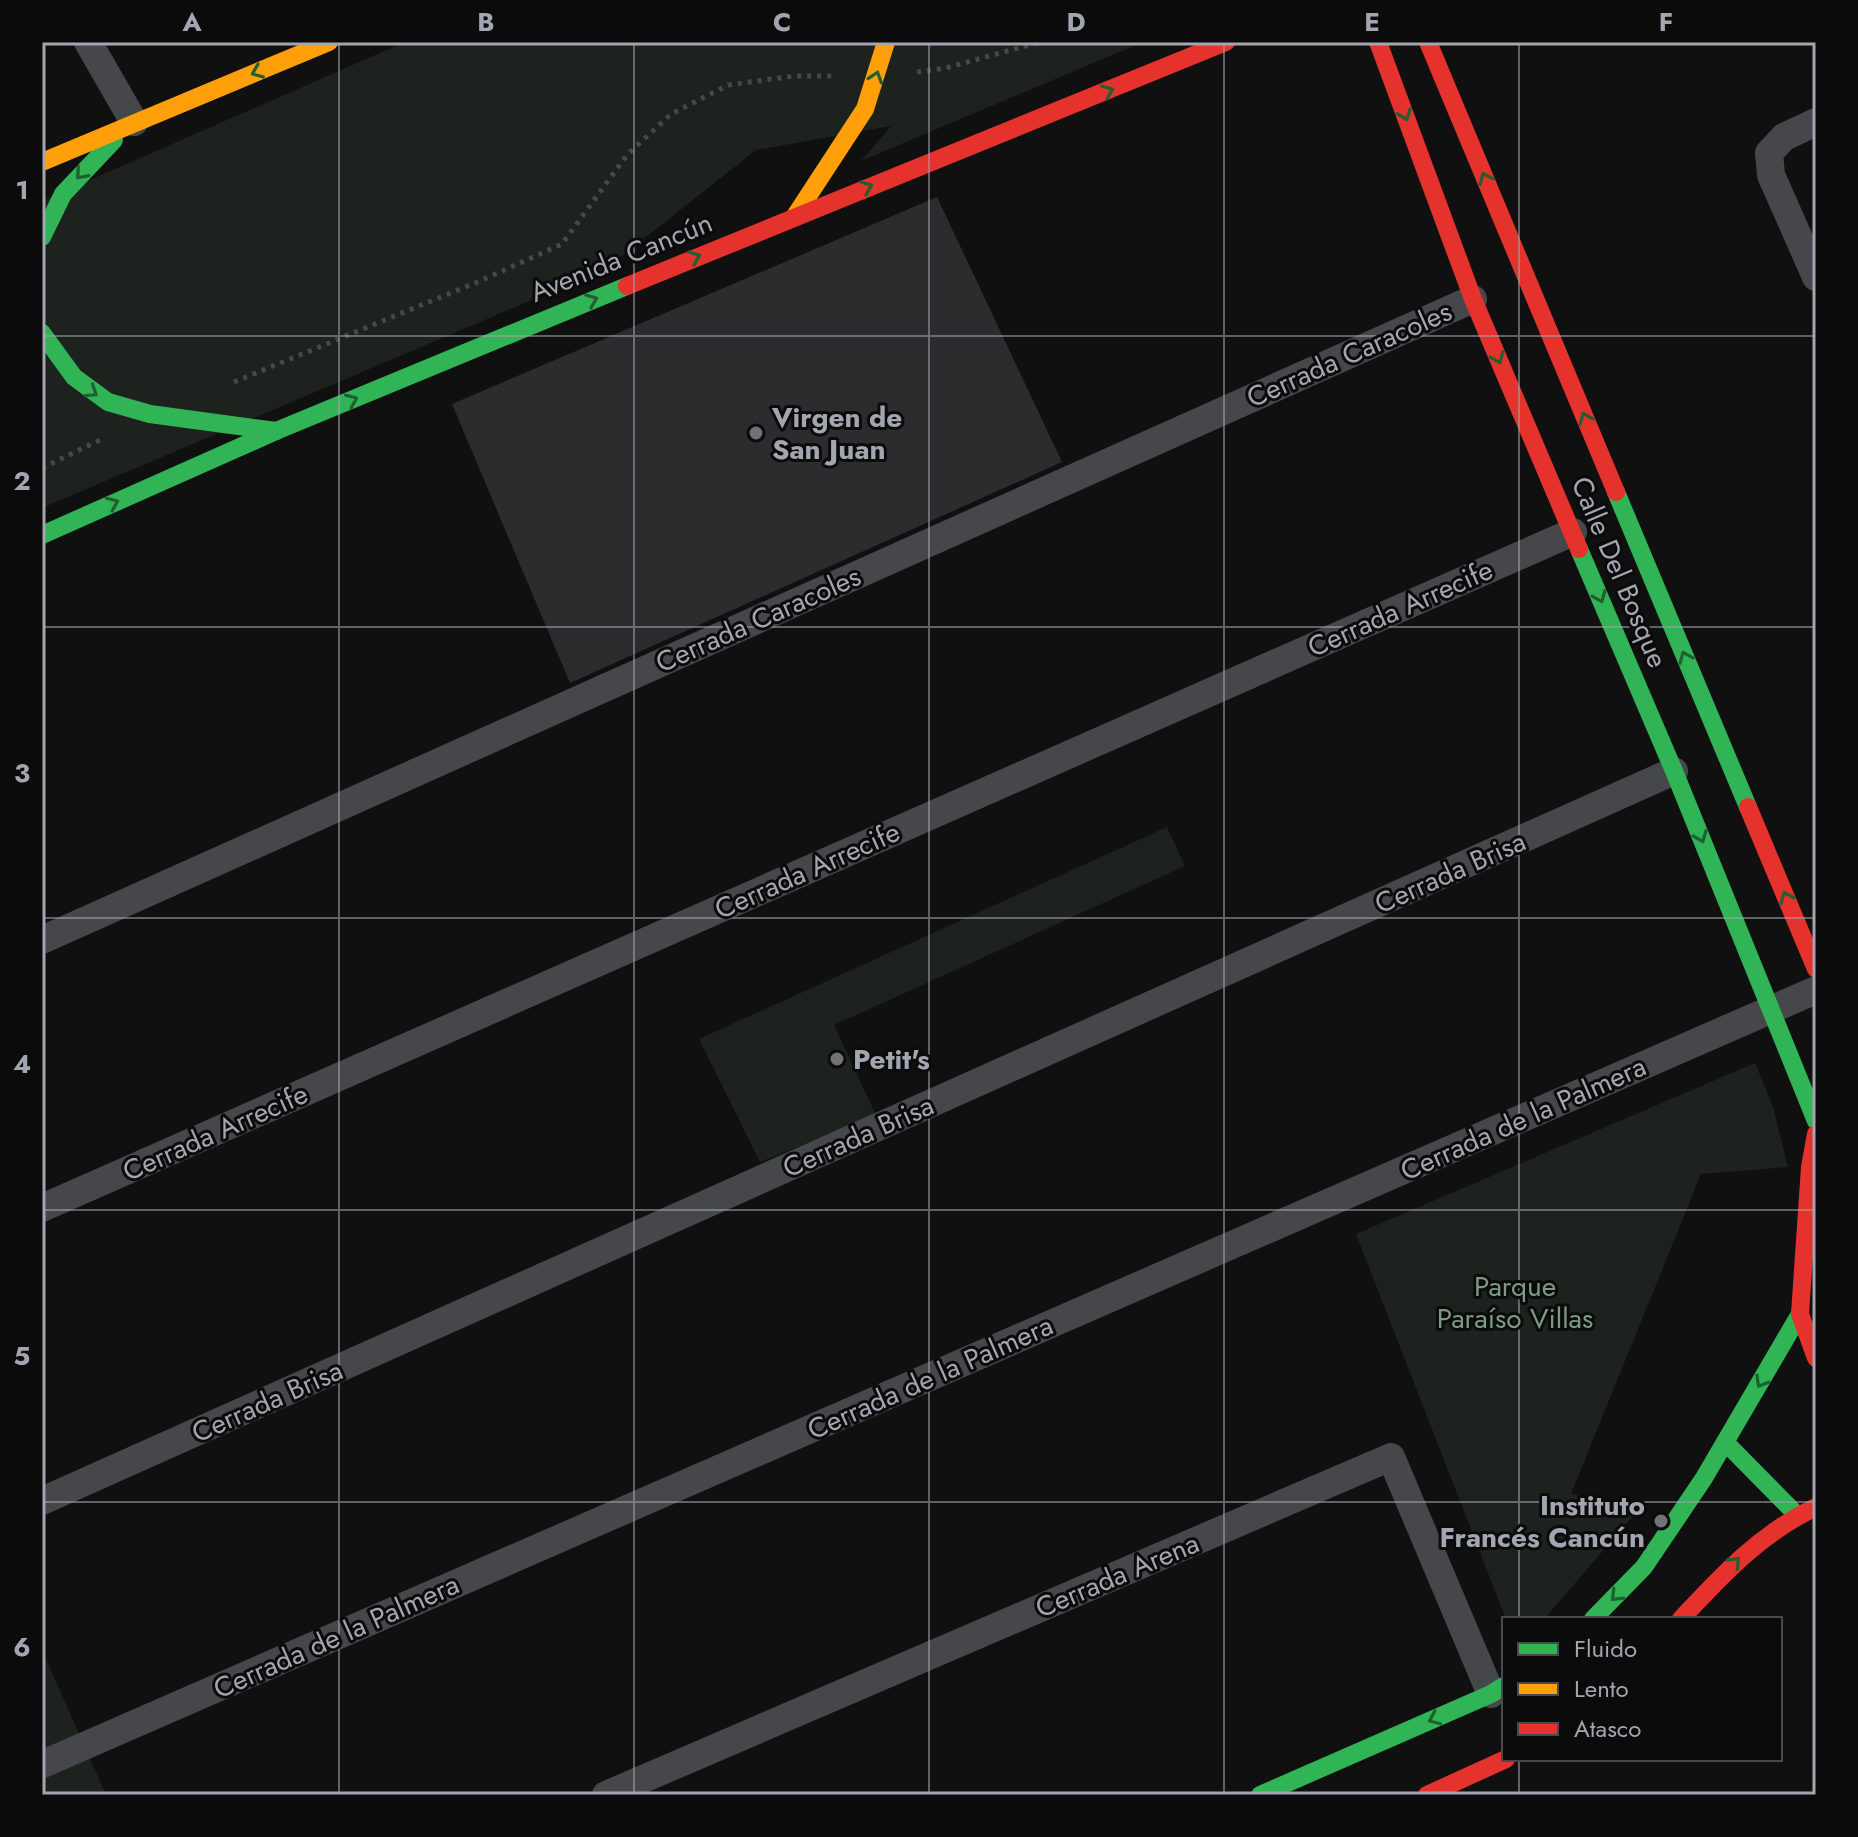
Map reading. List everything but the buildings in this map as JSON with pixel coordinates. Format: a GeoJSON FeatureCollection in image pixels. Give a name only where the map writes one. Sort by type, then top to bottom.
{"type":"FeatureCollection","features":[{"type":"Feature","properties":{"kind":"street"},"geometry":{"type":"LineString","coordinates":[[88,42],[134,122]]}},
{"type":"Feature","properties":{"kind":"street"},"geometry":{"type":"LineString","coordinates":[[795,216],[865,109],[886,42]]}},
{"type":"Feature","properties":{"kind":"street","name":"Avenida Cancún"},"geometry":{"type":"LineString","coordinates":[[42,535],[276,431],[1226,42]]}},
{"type":"Feature","properties":{"kind":"street","name":"Calle Del Bosque"},"geometry":{"type":"LineString","coordinates":[[1378,42],[1473,299],[1674,771],[1816,1121]]}},
{"type":"Feature","properties":{"kind":"street","name":"Calle Del Bosque"},"geometry":{"type":"LineString","coordinates":[[1428,42],[1816,969]]}},
{"type":"Feature","properties":{"kind":"street"},"geometry":{"type":"LineString","coordinates":[[42,162],[315,45]]}},
{"type":"Feature","properties":{"kind":"street"},"geometry":{"type":"LineString","coordinates":[[42,237],[63,194],[98,154],[134,122]]}},
{"type":"Feature","properties":{"kind":"street"},"geometry":{"type":"LineString","coordinates":[[1816,122],[1784,137],[1769,153],[1771,175],[1816,277]]}},
{"type":"Feature","properties":{"kind":"street","name":"Cerrada Caracoles"},"geometry":{"type":"LineString","coordinates":[[42,940],[1473,299]]}},
{"type":"Feature","properties":{"kind":"street"},"geometry":{"type":"LineString","coordinates":[[42,333],[53,353],[77,382],[111,403],[149,417],[276,431]]}},
{"type":"Feature","properties":{"kind":"street","name":"Cerrada Arrecife"},"geometry":{"type":"LineString","coordinates":[[42,1208],[1573,532]]}},
{"type":"Feature","properties":{"kind":"street","name":"Cerrada Brisa"},"geometry":{"type":"LineString","coordinates":[[42,1501],[1674,771]]}},
{"type":"Feature","properties":{"kind":"street","name":"Cerrada de la Palmera"},"geometry":{"type":"LineString","coordinates":[[43,1764],[1816,990]]}},
{"type":"Feature","properties":{"kind":"street"},"geometry":{"type":"LineString","coordinates":[[1816,1134],[1810,1167],[1800,1314],[1816,1358]]}},
{"type":"Feature","properties":{"kind":"street"},"geometry":{"type":"LineString","coordinates":[[1595,1617],[1644,1567],[1725,1442],[1800,1314]]}},
{"type":"Feature","properties":{"kind":"street"},"geometry":{"type":"LineString","coordinates":[[1725,1442],[1797,1515]]}},
{"type":"Feature","properties":{"kind":"street","name":"Cerrada Arena"},"geometry":{"type":"LineString","coordinates":[[606,1795],[1391,1457],[1497,1690]]}},
{"type":"Feature","properties":{"kind":"street"},"geometry":{"type":"LineString","coordinates":[[1683,1617],[1744,1552],[1797,1515],[1816,1507]]}},
{"type":"Feature","properties":{"kind":"street"},"geometry":{"type":"LineString","coordinates":[[1260,1795],[1497,1690]]}},
{"type":"Feature","properties":{"kind":"street"},"geometry":{"type":"LineString","coordinates":[[1427,1795],[1502,1761]]}},
{"type":"Feature","properties":{"kind":"path"},"geometry":{"type":"LineString","coordinates":[[221,387],[480,281],[562,244],[627,155],[671,114],[728,85],[794,76],[877,76],[946,68],[1040,42]]}},
{"type":"Feature","properties":{"kind":"path"},"geometry":{"type":"LineString","coordinates":[[42,468],[149,417]]}},
{"type":"Feature","properties":{"kind":"green space"},"geometry":{"type":"Polygon","coordinates":[[[405,42],[1143,42],[861,161],[891,126],[756,150],[607,268],[42,508],[42,201],[405,42]]]}},
{"type":"Feature","properties":{"kind":"green space"},"geometry":{"type":"Polygon","coordinates":[[[1167,827],[1185,866],[834,1025],[876,1115],[760,1162],[699,1039],[1167,827]]]}},
{"type":"Feature","properties":{"kind":"green space","name":"Parque Paraíso Villas"},"geometry":{"type":"Polygon","coordinates":[[[1755,1063],[1773,1107],[1788,1167],[1701,1174],[1571,1494],[1640,1508],[1546,1617],[1505,1617],[1356,1234],[1755,1063]]]}},
{"type":"Feature","properties":{"kind":"green space"},"geometry":{"type":"Polygon","coordinates":[[[42,1650],[106,1795],[42,1795],[42,1650]]]}},
{"type":"Feature","properties":{"kind":"traffic: fast"},"geometry":{"type":"LineString","coordinates":[[42,237],[63,194],[114,140]]}},
{"type":"Feature","properties":{"kind":"traffic: fast"},"geometry":{"type":"LineString","coordinates":[[42,535],[276,431],[627,286]]}},
{"type":"Feature","properties":{"kind":"traffic: fast"},"geometry":{"type":"LineString","coordinates":[[42,333],[74,377],[108,402],[150,414],[276,431]]}},
{"type":"Feature","properties":{"kind":"traffic: fast"},"geometry":{"type":"LineString","coordinates":[[1616,492],[1748,807]]}},
{"type":"Feature","properties":{"kind":"traffic: fast"},"geometry":{"type":"LineString","coordinates":[[1579,549],[1674,771],[1816,1121]]}},
{"type":"Feature","properties":{"kind":"traffic: fast"},"geometry":{"type":"LineString","coordinates":[[1595,1617],[1644,1567],[1704,1478],[1800,1314]]}},
{"type":"Feature","properties":{"kind":"traffic: fast"},"geometry":{"type":"LineString","coordinates":[[1725,1442],[1797,1515]]}},
{"type":"Feature","properties":{"kind":"traffic: fast"},"geometry":{"type":"LineString","coordinates":[[1260,1795],[1502,1687]]}},
{"type":"Feature","properties":{"kind":"traffic: slow"},"geometry":{"type":"LineString","coordinates":[[42,162],[329,42]]}},
{"type":"Feature","properties":{"kind":"traffic: slow"},"geometry":{"type":"LineString","coordinates":[[795,216],[865,109],[886,42]]}},
{"type":"Feature","properties":{"kind":"traffic: jam"},"geometry":{"type":"LineString","coordinates":[[627,286],[1226,42]]}},
{"type":"Feature","properties":{"kind":"traffic: jam"},"geometry":{"type":"LineString","coordinates":[[1378,42],[1473,299],[1579,549]]}},
{"type":"Feature","properties":{"kind":"traffic: jam"},"geometry":{"type":"LineString","coordinates":[[1428,42],[1616,492]]}},
{"type":"Feature","properties":{"kind":"traffic: jam"},"geometry":{"type":"LineString","coordinates":[[1748,807],[1816,969]]}},
{"type":"Feature","properties":{"kind":"traffic: jam"},"geometry":{"type":"LineString","coordinates":[[1816,1134],[1810,1167],[1800,1314],[1816,1358]]}},
{"type":"Feature","properties":{"kind":"traffic: jam"},"geometry":{"type":"LineString","coordinates":[[1683,1617],[1760,1542],[1816,1507]]}},
{"type":"Feature","properties":{"kind":"traffic: jam"},"geometry":{"type":"LineString","coordinates":[[1427,1795],[1502,1761]]}},
{"type":"Feature","properties":{"kind":"place","name":"Virgen de San Juan"},"geometry":{"type":"Point","coordinates":[756,433]}},
{"type":"Feature","properties":{"kind":"place","name":"Petit's"},"geometry":{"type":"Point","coordinates":[837,1059]}},
{"type":"Feature","properties":{"kind":"place","name":"Instituto Francés Cancún"},"geometry":{"type":"Point","coordinates":[1661,1521]}}]}
